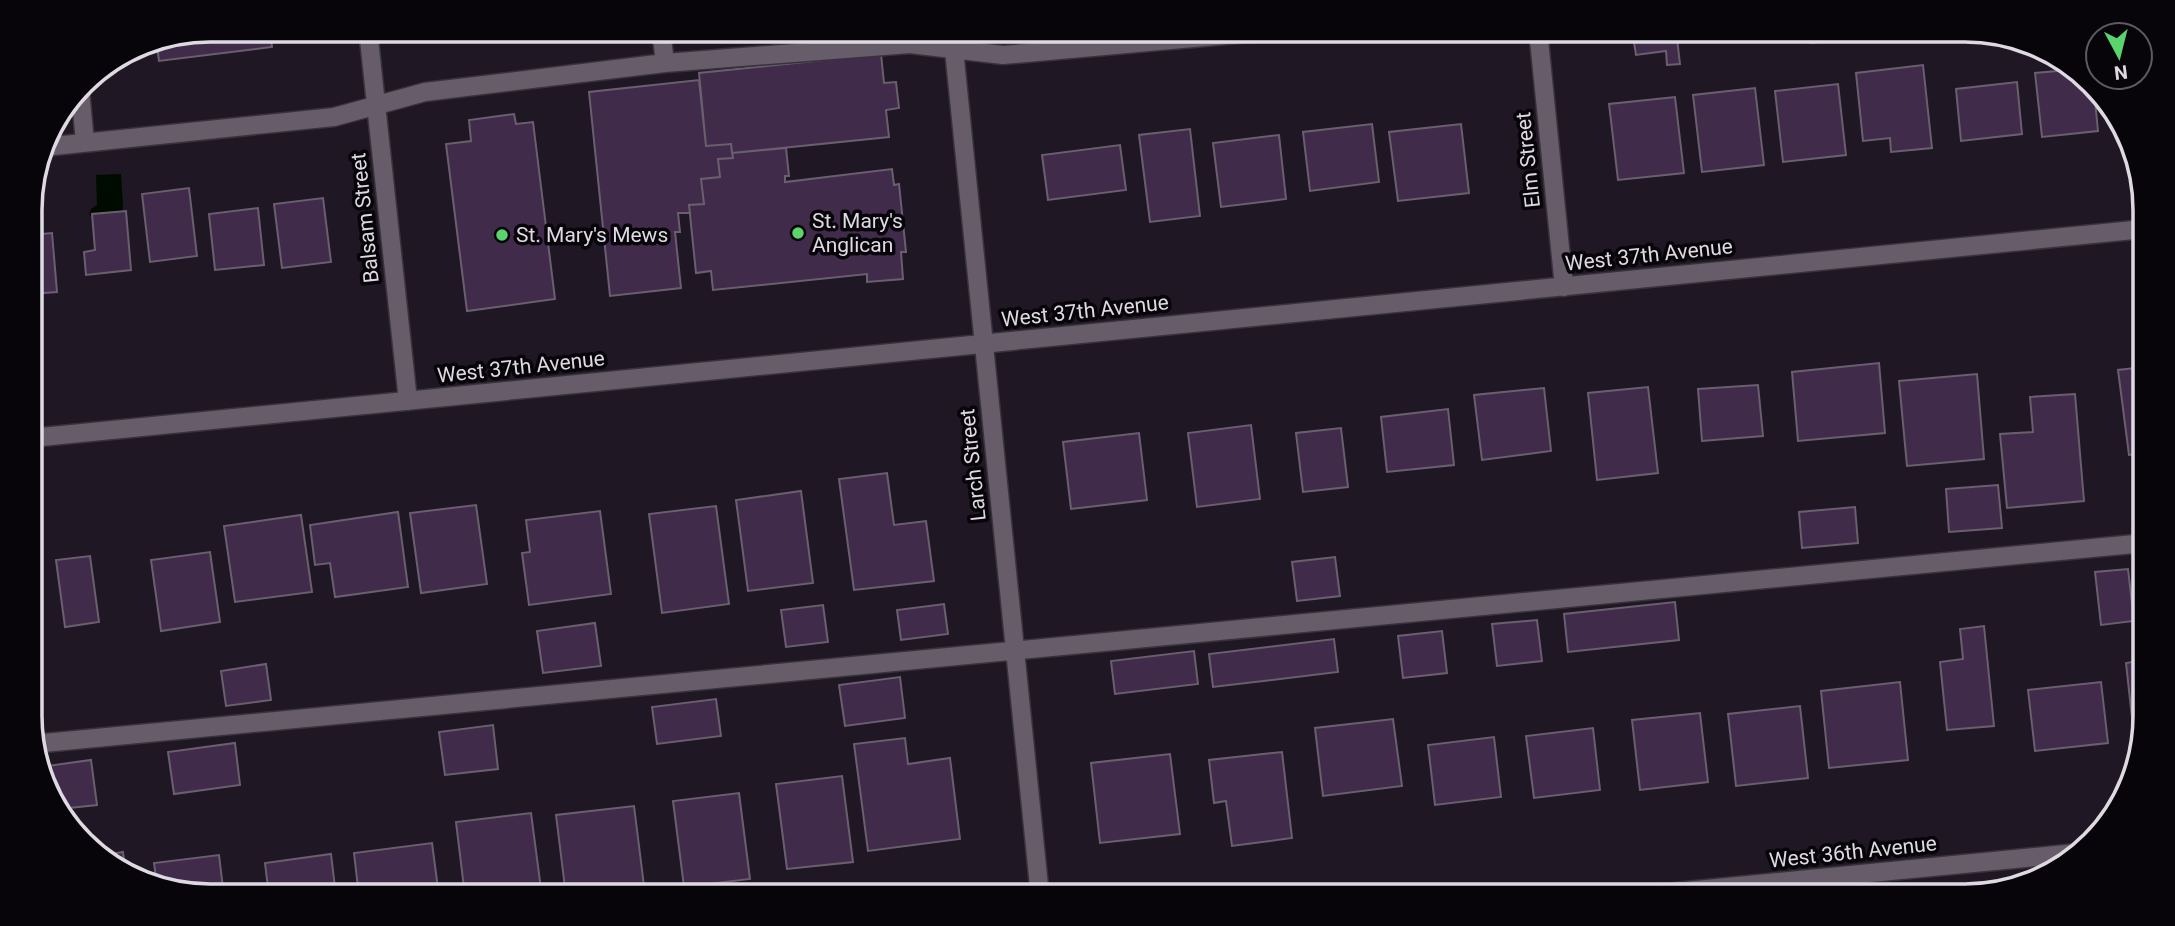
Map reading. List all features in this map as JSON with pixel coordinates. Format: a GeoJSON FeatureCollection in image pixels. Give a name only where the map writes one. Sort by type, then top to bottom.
{"type":"FeatureCollection","features":[{"type":"Feature","properties":{"kind":"street","name":"Balsam Street"},"geometry":{"type":"LineString","coordinates":[[369,42],[408,401]]}},
{"type":"Feature","properties":{"kind":"street"},"geometry":{"type":"LineString","coordinates":[[663,42],[665,64]]}},
{"type":"Feature","properties":{"kind":"street","name":"Larch Street"},"geometry":{"type":"LineString","coordinates":[[953,42],[1039,884]]}},
{"type":"Feature","properties":{"kind":"street"},"geometry":{"type":"LineString","coordinates":[[55,146],[334,117],[425,92],[665,64],[910,44],[1003,55],[1140,42]]}},
{"type":"Feature","properties":{"kind":"street","name":"Elm Street"},"geometry":{"type":"LineString","coordinates":[[1539,42],[1563,287]]}},
{"type":"Feature","properties":{"kind":"street"},"geometry":{"type":"LineString","coordinates":[[81,103],[85,142]]}},
{"type":"Feature","properties":{"kind":"street","name":"West 37th Avenue"},"geometry":{"type":"LineString","coordinates":[[42,437],[2133,230]]}},
{"type":"Feature","properties":{"kind":"street"},"geometry":{"type":"LineString","coordinates":[[44,743],[2133,544]]}},
{"type":"Feature","properties":{"kind":"street","name":"West 36th Avenue"},"geometry":{"type":"LineString","coordinates":[[1757,884],[2060,855]]}},
{"type":"Feature","properties":{"kind":"shaded area"},"geometry":{"type":"Polygon","coordinates":[[[121,174],[123,207],[120,217],[95,220],[89,214],[97,205],[96,175],[121,174]]]}},
{"type":"Feature","properties":{"kind":"building"},"geometry":{"type":"Polygon","coordinates":[[[271,42],[272,47],[159,61],[158,51],[188,43],[271,42]]]}},
{"type":"Feature","properties":{"kind":"building"},"geometry":{"type":"Polygon","coordinates":[[[1634,42],[1677,42],[1680,64],[1667,65],[1666,51],[1636,55],[1634,42]]]}},
{"type":"Feature","properties":{"kind":"building"},"geometry":{"type":"Polygon","coordinates":[[[881,54],[884,83],[896,82],[899,108],[886,110],[889,137],[732,153],[731,144],[706,146],[699,73],[881,54]]]}},
{"type":"Feature","properties":{"kind":"building"},"geometry":{"type":"Polygon","coordinates":[[[1923,65],[1932,148],[1891,152],[1890,138],[1863,141],[1856,73],[1923,65]]]}},
{"type":"Feature","properties":{"kind":"building"},"geometry":{"type":"Polygon","coordinates":[[[2058,71],[2084,91],[2095,105],[2098,131],[2042,137],[2035,73],[2058,71]]]}},
{"type":"Feature","properties":{"kind":"building"},"geometry":{"type":"Polygon","coordinates":[[[699,80],[706,146],[731,144],[733,158],[718,159],[720,177],[701,179],[704,204],[689,205],[690,213],[678,213],[680,232],[675,232],[681,288],[610,296],[589,92],[699,80]]]}},
{"type":"Feature","properties":{"kind":"building"},"geometry":{"type":"Polygon","coordinates":[[[2017,82],[2022,134],[1961,141],[1956,89],[2017,82]]]}},
{"type":"Feature","properties":{"kind":"building"},"geometry":{"type":"Polygon","coordinates":[[[1838,84],[1846,155],[1783,162],[1775,91],[1838,84]]]}},
{"type":"Feature","properties":{"kind":"building"},"geometry":{"type":"Polygon","coordinates":[[[1755,88],[1764,165],[1702,172],[1693,95],[1755,88]]]}},
{"type":"Feature","properties":{"kind":"building"},"geometry":{"type":"Polygon","coordinates":[[[1675,97],[1684,173],[1618,180],[1609,104],[1675,97]]]}},
{"type":"Feature","properties":{"kind":"building","name":"St. Mary's Mews"},"geometry":{"type":"Polygon","coordinates":[[[514,114],[516,124],[533,122],[555,299],[467,311],[446,144],[471,141],[469,120],[514,114]]]}},
{"type":"Feature","properties":{"kind":"building"},"geometry":{"type":"Polygon","coordinates":[[[1372,124],[1379,182],[1310,191],[1303,132],[1372,124]]]}},
{"type":"Feature","properties":{"kind":"building"},"geometry":{"type":"Polygon","coordinates":[[[1461,124],[1469,193],[1398,201],[1389,132],[1461,124]]]}},
{"type":"Feature","properties":{"kind":"building"},"geometry":{"type":"Polygon","coordinates":[[[1190,129],[1200,216],[1150,222],[1139,135],[1190,129]]]}},
{"type":"Feature","properties":{"kind":"building"},"geometry":{"type":"Polygon","coordinates":[[[1279,135],[1286,199],[1221,207],[1213,143],[1279,135]]]}},
{"type":"Feature","properties":{"kind":"building"},"geometry":{"type":"Polygon","coordinates":[[[1120,145],[1126,190],[1048,200],[1042,155],[1120,145]]]}},
{"type":"Feature","properties":{"kind":"building","name":"St. Mary's Anglican"},"geometry":{"type":"Polygon","coordinates":[[[786,148],[789,176],[785,176],[785,182],[892,169],[894,185],[899,184],[906,252],[901,252],[903,279],[867,282],[867,274],[713,290],[711,271],[696,273],[689,205],[704,204],[701,179],[720,177],[718,159],[733,158],[732,153],[786,148]]]}},
{"type":"Feature","properties":{"kind":"building"},"geometry":{"type":"Polygon","coordinates":[[[189,188],[197,256],[150,262],[142,194],[189,188]]]}},
{"type":"Feature","properties":{"kind":"building"},"geometry":{"type":"Polygon","coordinates":[[[323,198],[331,262],[282,268],[274,204],[323,198]]]}},
{"type":"Feature","properties":{"kind":"building"},"geometry":{"type":"Polygon","coordinates":[[[258,208],[264,265],[215,270],[209,214],[258,208]]]}},
{"type":"Feature","properties":{"kind":"building"},"geometry":{"type":"Polygon","coordinates":[[[126,211],[131,270],[86,275],[84,252],[95,250],[92,214],[126,211]]]}},
{"type":"Feature","properties":{"kind":"building"},"geometry":{"type":"Polygon","coordinates":[[[52,233],[57,292],[42,293],[42,234],[52,233]]]}},
{"type":"Feature","properties":{"kind":"building"},"geometry":{"type":"Polygon","coordinates":[[[1879,363],[1885,433],[1798,441],[1792,372],[1879,363]]]}},
{"type":"Feature","properties":{"kind":"building"},"geometry":{"type":"Polygon","coordinates":[[[2133,368],[2133,454],[2129,455],[2118,370],[2133,368]]]}},
{"type":"Feature","properties":{"kind":"building"},"geometry":{"type":"Polygon","coordinates":[[[1977,374],[1984,459],[1907,466],[1899,381],[1977,374]]]}},
{"type":"Feature","properties":{"kind":"building"},"geometry":{"type":"Polygon","coordinates":[[[1758,385],[1763,436],[1702,441],[1698,389],[1758,385]]]}},
{"type":"Feature","properties":{"kind":"building"},"geometry":{"type":"Polygon","coordinates":[[[1648,387],[1658,473],[1597,480],[1588,393],[1648,387]]]}},
{"type":"Feature","properties":{"kind":"building"},"geometry":{"type":"Polygon","coordinates":[[[1544,388],[1551,451],[1482,460],[1474,395],[1544,388]]]}},
{"type":"Feature","properties":{"kind":"building"},"geometry":{"type":"Polygon","coordinates":[[[2075,394],[2084,501],[2007,508],[2000,434],[2033,432],[2030,397],[2075,394]]]}},
{"type":"Feature","properties":{"kind":"building"},"geometry":{"type":"Polygon","coordinates":[[[1448,409],[1454,465],[1387,472],[1381,417],[1448,409]]]}},
{"type":"Feature","properties":{"kind":"building"},"geometry":{"type":"Polygon","coordinates":[[[1251,425],[1260,499],[1197,507],[1188,433],[1251,425]]]}},
{"type":"Feature","properties":{"kind":"building"},"geometry":{"type":"Polygon","coordinates":[[[1341,428],[1348,487],[1303,492],[1296,433],[1341,428]]]}},
{"type":"Feature","properties":{"kind":"building"},"geometry":{"type":"Polygon","coordinates":[[[1139,433],[1147,500],[1071,509],[1063,442],[1139,433]]]}},
{"type":"Feature","properties":{"kind":"building"},"geometry":{"type":"Polygon","coordinates":[[[887,473],[894,525],[926,521],[934,581],[854,590],[839,479],[887,473]]]}},
{"type":"Feature","properties":{"kind":"building"},"geometry":{"type":"Polygon","coordinates":[[[1998,485],[2002,528],[1949,532],[1946,489],[1998,485]]]}},
{"type":"Feature","properties":{"kind":"building"},"geometry":{"type":"Polygon","coordinates":[[[801,491],[813,583],[748,591],[736,500],[801,491]]]}},
{"type":"Feature","properties":{"kind":"building"},"geometry":{"type":"Polygon","coordinates":[[[476,505],[487,584],[421,593],[410,513],[476,505]]]}},
{"type":"Feature","properties":{"kind":"building"},"geometry":{"type":"Polygon","coordinates":[[[716,506],[729,604],[662,613],[649,514],[716,506]]]}},
{"type":"Feature","properties":{"kind":"building"},"geometry":{"type":"Polygon","coordinates":[[[1855,507],[1858,543],[1802,548],[1799,512],[1855,507]]]}},
{"type":"Feature","properties":{"kind":"building"},"geometry":{"type":"Polygon","coordinates":[[[600,511],[611,594],[529,605],[522,553],[530,552],[526,520],[600,511]]]}},
{"type":"Feature","properties":{"kind":"building"},"geometry":{"type":"Polygon","coordinates":[[[398,512],[408,587],[335,597],[330,563],[315,565],[310,525],[398,512]]]}},
{"type":"Feature","properties":{"kind":"building"},"geometry":{"type":"Polygon","coordinates":[[[301,515],[312,592],[235,602],[224,526],[301,515]]]}},
{"type":"Feature","properties":{"kind":"building"},"geometry":{"type":"Polygon","coordinates":[[[210,552],[220,622],[161,631],[151,560],[210,552]]]}},
{"type":"Feature","properties":{"kind":"building"},"geometry":{"type":"Polygon","coordinates":[[[90,556],[99,622],[65,627],[56,560],[90,556]]]}},
{"type":"Feature","properties":{"kind":"building"},"geometry":{"type":"Polygon","coordinates":[[[1335,557],[1340,596],[1297,601],[1292,562],[1335,557]]]}},
{"type":"Feature","properties":{"kind":"building"},"geometry":{"type":"Polygon","coordinates":[[[2128,569],[2133,621],[2101,625],[2095,572],[2128,569]]]}},
{"type":"Feature","properties":{"kind":"building"},"geometry":{"type":"Polygon","coordinates":[[[1675,602],[1679,640],[1568,652],[1564,614],[1675,602]]]}},
{"type":"Feature","properties":{"kind":"building"},"geometry":{"type":"Polygon","coordinates":[[[944,604],[948,634],[901,640],[897,610],[944,604]]]}},
{"type":"Feature","properties":{"kind":"building"},"geometry":{"type":"Polygon","coordinates":[[[823,605],[828,642],[786,647],[781,610],[823,605]]]}},
{"type":"Feature","properties":{"kind":"building"},"geometry":{"type":"Polygon","coordinates":[[[1537,620],[1542,661],[1497,666],[1492,624],[1537,620]]]}},
{"type":"Feature","properties":{"kind":"building"},"geometry":{"type":"Polygon","coordinates":[[[595,623],[601,666],[543,673],[537,631],[595,623]]]}},
{"type":"Feature","properties":{"kind":"building"},"geometry":{"type":"Polygon","coordinates":[[[1984,626],[1994,726],[1947,730],[1940,662],[1963,659],[1960,629],[1984,626]]]}},
{"type":"Feature","properties":{"kind":"building"},"geometry":{"type":"Polygon","coordinates":[[[1442,631],[1447,673],[1403,678],[1398,636],[1442,631]]]}},
{"type":"Feature","properties":{"kind":"building"},"geometry":{"type":"Polygon","coordinates":[[[1334,639],[1338,672],[1213,687],[1209,654],[1334,639]]]}},
{"type":"Feature","properties":{"kind":"building"},"geometry":{"type":"Polygon","coordinates":[[[1194,651],[1198,684],[1115,694],[1111,661],[1194,651]]]}},
{"type":"Feature","properties":{"kind":"building"},"geometry":{"type":"Polygon","coordinates":[[[2133,662],[2133,724],[2126,663],[2133,662]]]}},
{"type":"Feature","properties":{"kind":"building"},"geometry":{"type":"Polygon","coordinates":[[[266,664],[271,700],[226,706],[221,671],[266,664]]]}},
{"type":"Feature","properties":{"kind":"building"},"geometry":{"type":"Polygon","coordinates":[[[900,677],[905,718],[845,726],[839,685],[900,677]]]}},
{"type":"Feature","properties":{"kind":"building"},"geometry":{"type":"Polygon","coordinates":[[[1900,682],[1908,760],[1829,768],[1821,691],[1900,682]]]}},
{"type":"Feature","properties":{"kind":"building"},"geometry":{"type":"Polygon","coordinates":[[[2101,682],[2108,743],[2035,751],[2028,690],[2101,682]]]}},
{"type":"Feature","properties":{"kind":"building"},"geometry":{"type":"Polygon","coordinates":[[[716,699],[721,736],[657,744],[652,707],[716,699]]]}},
{"type":"Feature","properties":{"kind":"building"},"geometry":{"type":"Polygon","coordinates":[[[1800,706],[1808,778],[1736,786],[1728,714],[1800,706]]]}},
{"type":"Feature","properties":{"kind":"building"},"geometry":{"type":"Polygon","coordinates":[[[1700,713],[1708,782],[1640,790],[1632,720],[1700,713]]]}},
{"type":"Feature","properties":{"kind":"building"},"geometry":{"type":"Polygon","coordinates":[[[1393,719],[1402,786],[1323,796],[1315,728],[1393,719]]]}},
{"type":"Feature","properties":{"kind":"building"},"geometry":{"type":"Polygon","coordinates":[[[493,725],[498,769],[445,775],[439,732],[493,725]]]}},
{"type":"Feature","properties":{"kind":"building"},"geometry":{"type":"Polygon","coordinates":[[[1593,728],[1600,790],[1534,798],[1526,736],[1593,728]]]}},
{"type":"Feature","properties":{"kind":"building"},"geometry":{"type":"Polygon","coordinates":[[[1494,737],[1501,797],[1435,805],[1428,745],[1494,737]]]}},
{"type":"Feature","properties":{"kind":"building"},"geometry":{"type":"Polygon","coordinates":[[[905,738],[908,764],[950,758],[960,839],[868,851],[854,744],[905,738]]]}},
{"type":"Feature","properties":{"kind":"building"},"geometry":{"type":"Polygon","coordinates":[[[235,743],[240,785],[174,794],[168,752],[235,743]]]}},
{"type":"Feature","properties":{"kind":"building"},"geometry":{"type":"Polygon","coordinates":[[[1282,752],[1292,838],[1232,846],[1226,801],[1214,803],[1209,760],[1282,752]]]}},
{"type":"Feature","properties":{"kind":"building"},"geometry":{"type":"Polygon","coordinates":[[[1170,754],[1180,834],[1100,843],[1091,763],[1170,754]]]}},
{"type":"Feature","properties":{"kind":"building"},"geometry":{"type":"Polygon","coordinates":[[[91,760],[97,805],[70,808],[50,766],[91,760]]]}},
{"type":"Feature","properties":{"kind":"building"},"geometry":{"type":"Polygon","coordinates":[[[842,776],[853,862],[787,869],[776,784],[842,776]]]}},
{"type":"Feature","properties":{"kind":"building"},"geometry":{"type":"Polygon","coordinates":[[[739,793],[750,879],[684,884],[673,801],[739,793]]]}},
{"type":"Feature","properties":{"kind":"building"},"geometry":{"type":"Polygon","coordinates":[[[634,806],[644,884],[565,884],[556,815],[634,806]]]}},
{"type":"Feature","properties":{"kind":"building"},"geometry":{"type":"Polygon","coordinates":[[[531,813],[540,884],[464,884],[456,822],[531,813]]]}},
{"type":"Feature","properties":{"kind":"building"},"geometry":{"type":"Polygon","coordinates":[[[432,843],[437,884],[358,884],[354,853],[432,843]]]}},
{"type":"Feature","properties":{"kind":"building"},"geometry":{"type":"Polygon","coordinates":[[[123,852],[124,860],[115,853],[123,852]]]}},
{"type":"Feature","properties":{"kind":"building"},"geometry":{"type":"Polygon","coordinates":[[[331,854],[335,884],[268,884],[265,863],[331,854]]]}},
{"type":"Feature","properties":{"kind":"building"},"geometry":{"type":"Polygon","coordinates":[[[219,855],[223,884],[188,883],[167,878],[155,874],[154,863],[219,855]]]}},
{"type":"Feature","properties":{"kind":"place","name":"St. Mary's Anglican"},"geometry":{"type":"Point","coordinates":[798,233]}},
{"type":"Feature","properties":{"kind":"place","name":"St. Mary's Mews"},"geometry":{"type":"Point","coordinates":[502,235]}}]}
